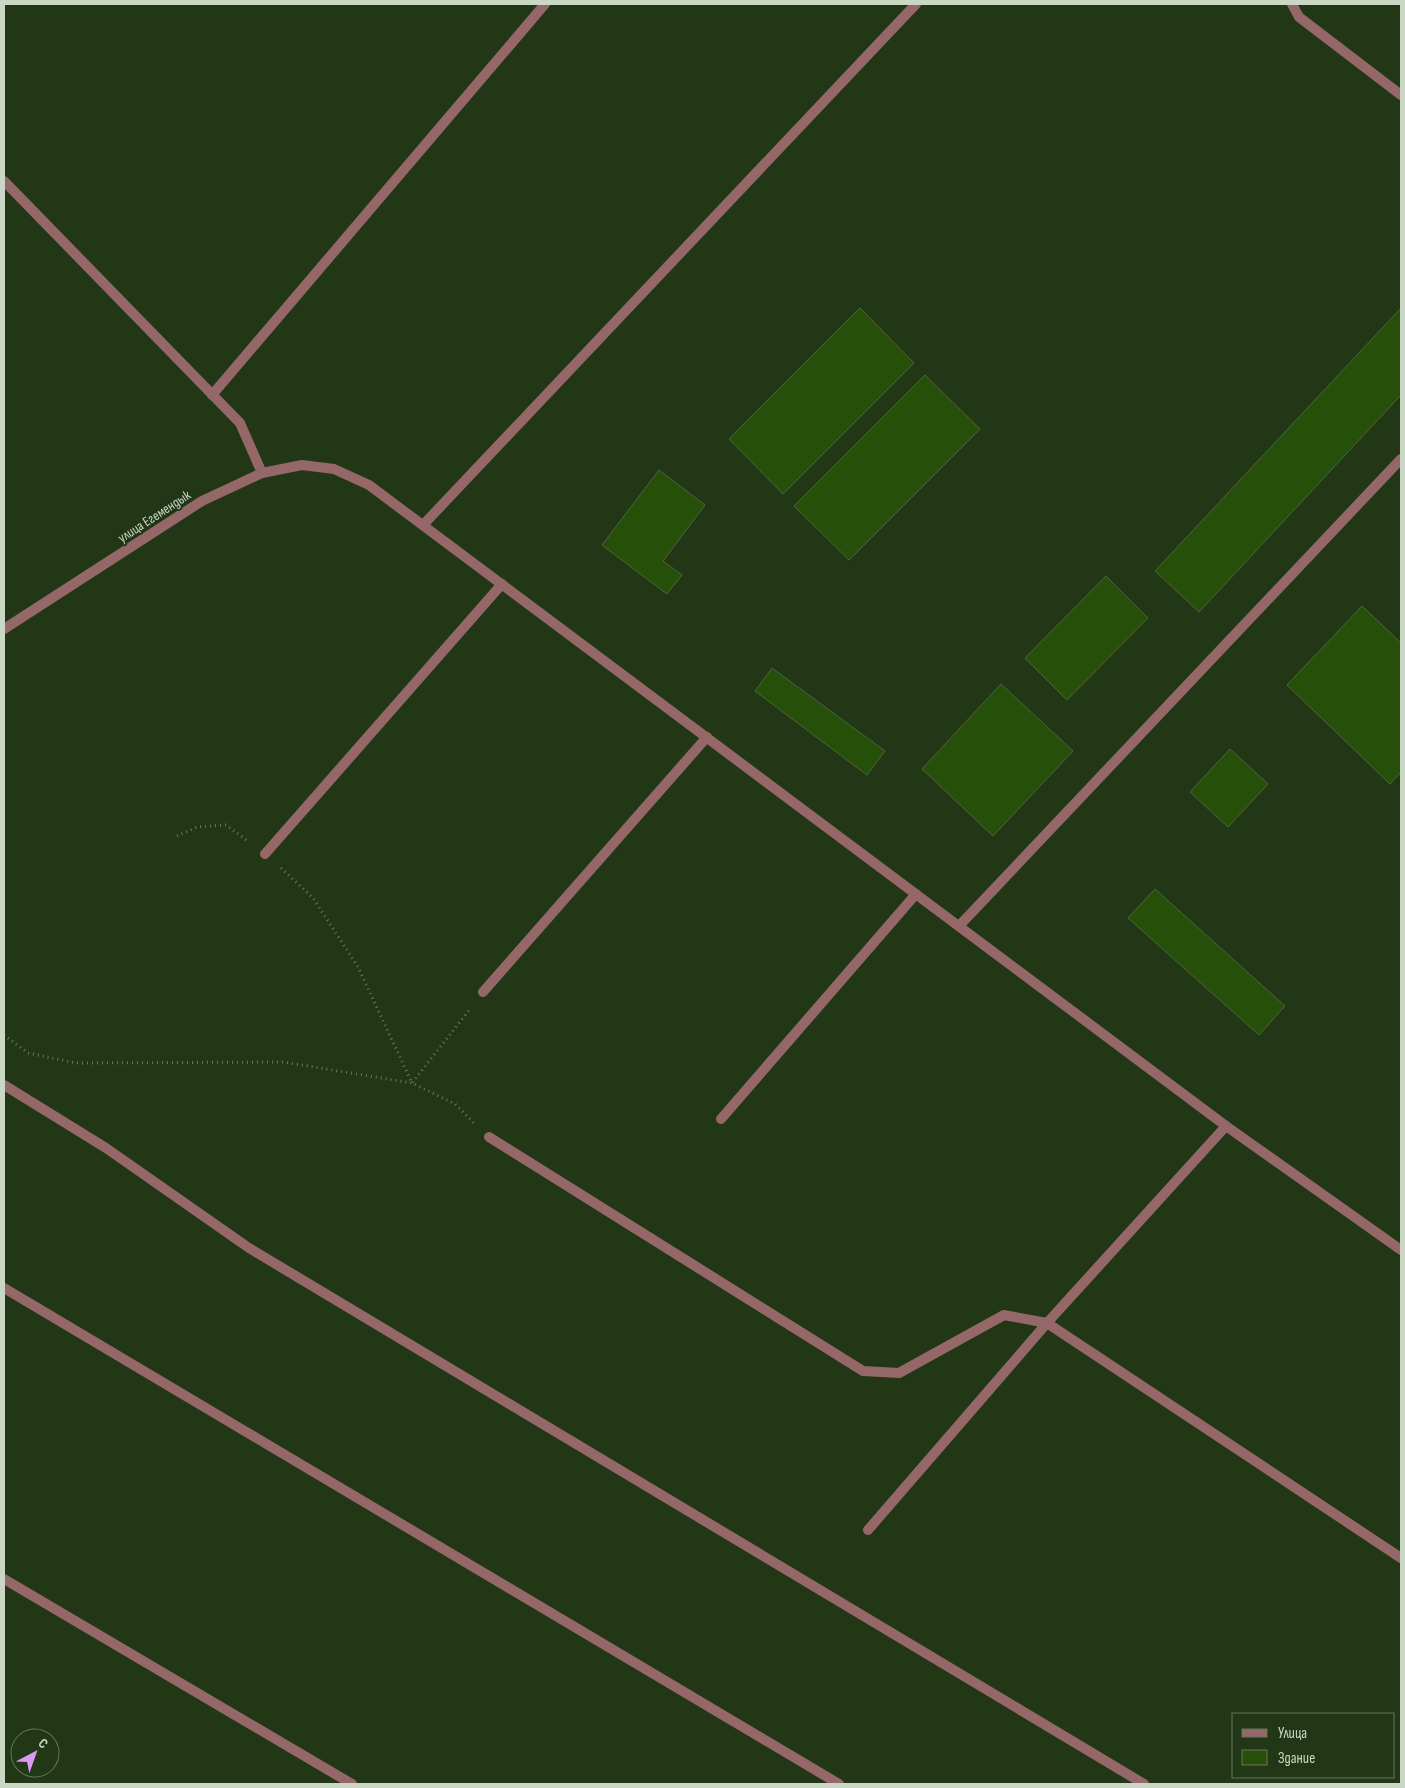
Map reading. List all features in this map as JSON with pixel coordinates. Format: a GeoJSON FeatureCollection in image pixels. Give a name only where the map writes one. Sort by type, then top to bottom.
{"type":"FeatureCollection","features":[{"type":"Feature","properties":{"kind":"street"},"geometry":{"type":"LineString","coordinates":[[212,395],[545,4]]}},
{"type":"Feature","properties":{"kind":"street"},"geometry":{"type":"LineString","coordinates":[[422,525],[916,4]]}},
{"type":"Feature","properties":{"kind":"street"},"geometry":{"type":"LineString","coordinates":[[1292,4],[1299,17],[1401,95]]}},
{"type":"Feature","properties":{"kind":"street"},"geometry":{"type":"LineString","coordinates":[[4,181],[240,423],[262,473]]}},
{"type":"Feature","properties":{"kind":"street"},"geometry":{"type":"LineString","coordinates":[[959,926],[1401,459]]}},
{"type":"Feature","properties":{"kind":"street","name":"улица Егемендык"},"geometry":{"type":"LineString","coordinates":[[4,629],[202,501],[262,473],[302,465],[334,469],[369,485],[1226,1126],[1401,1250]]}},
{"type":"Feature","properties":{"kind":"street"},"geometry":{"type":"LineString","coordinates":[[265,854],[502,584]]}},
{"type":"Feature","properties":{"kind":"street"},"geometry":{"type":"LineString","coordinates":[[483,992],[707,737]]}},
{"type":"Feature","properties":{"kind":"street"},"geometry":{"type":"LineString","coordinates":[[721,1119],[916,894]]}},
{"type":"Feature","properties":{"kind":"street"},"geometry":{"type":"LineString","coordinates":[[4,1085],[106,1148],[249,1248],[1144,1784]]}},
{"type":"Feature","properties":{"kind":"street"},"geometry":{"type":"LineString","coordinates":[[868,1530],[1047,1323],[1226,1126]]}},
{"type":"Feature","properties":{"kind":"street"},"geometry":{"type":"LineString","coordinates":[[489,1137],[863,1371],[899,1373],[1004,1314],[1047,1323],[1401,1558]]}},
{"type":"Feature","properties":{"kind":"street"},"geometry":{"type":"LineString","coordinates":[[4,1288],[839,1784]]}},
{"type":"Feature","properties":{"kind":"street"},"geometry":{"type":"LineString","coordinates":[[4,1580],[352,1784]]}},
{"type":"Feature","properties":{"kind":"path"},"geometry":{"type":"LineString","coordinates":[[177,836],[197,827],[226,825],[265,854],[313,898],[358,967],[412,1083]]}},
{"type":"Feature","properties":{"kind":"path"},"geometry":{"type":"LineString","coordinates":[[412,1083],[483,992]]}},
{"type":"Feature","properties":{"kind":"path"},"geometry":{"type":"LineString","coordinates":[[4,1035],[28,1053],[76,1063],[283,1062],[412,1083],[455,1104],[489,1137]]}},
{"type":"Feature","properties":{"kind":"building"},"geometry":{"type":"Polygon","coordinates":[[[860,308],[914,363],[783,494],[729,439],[860,308]]]}},
{"type":"Feature","properties":{"kind":"building"},"geometry":{"type":"Polygon","coordinates":[[[1401,308],[1401,395],[1199,612],[1155,571],[1401,308]]]}},
{"type":"Feature","properties":{"kind":"building"},"geometry":{"type":"Polygon","coordinates":[[[925,375],[980,429],[849,560],[794,506],[925,375]]]}},
{"type":"Feature","properties":{"kind":"building"},"geometry":{"type":"Polygon","coordinates":[[[659,470],[705,505],[663,561],[682,575],[667,594],[602,545],[659,470]]]}},
{"type":"Feature","properties":{"kind":"building"},"geometry":{"type":"Polygon","coordinates":[[[1106,576],[1148,618],[1067,700],[1025,658],[1106,576]]]}},
{"type":"Feature","properties":{"kind":"building"},"geometry":{"type":"Polygon","coordinates":[[[1362,606],[1401,643],[1401,772],[1390,784],[1287,685],[1362,606]]]}},
{"type":"Feature","properties":{"kind":"building"},"geometry":{"type":"Polygon","coordinates":[[[772,668],[885,751],[867,775],[755,691],[772,668]]]}},
{"type":"Feature","properties":{"kind":"building"},"geometry":{"type":"Polygon","coordinates":[[[1001,684],[1073,751],[993,836],[922,769],[1001,684]]]}},
{"type":"Feature","properties":{"kind":"building"},"geometry":{"type":"Polygon","coordinates":[[[1230,749],[1268,784],[1228,827],[1190,792],[1230,749]]]}},
{"type":"Feature","properties":{"kind":"building"},"geometry":{"type":"Polygon","coordinates":[[[1155,889],[1285,1006],[1259,1035],[1128,918],[1155,889]]]}}]}
